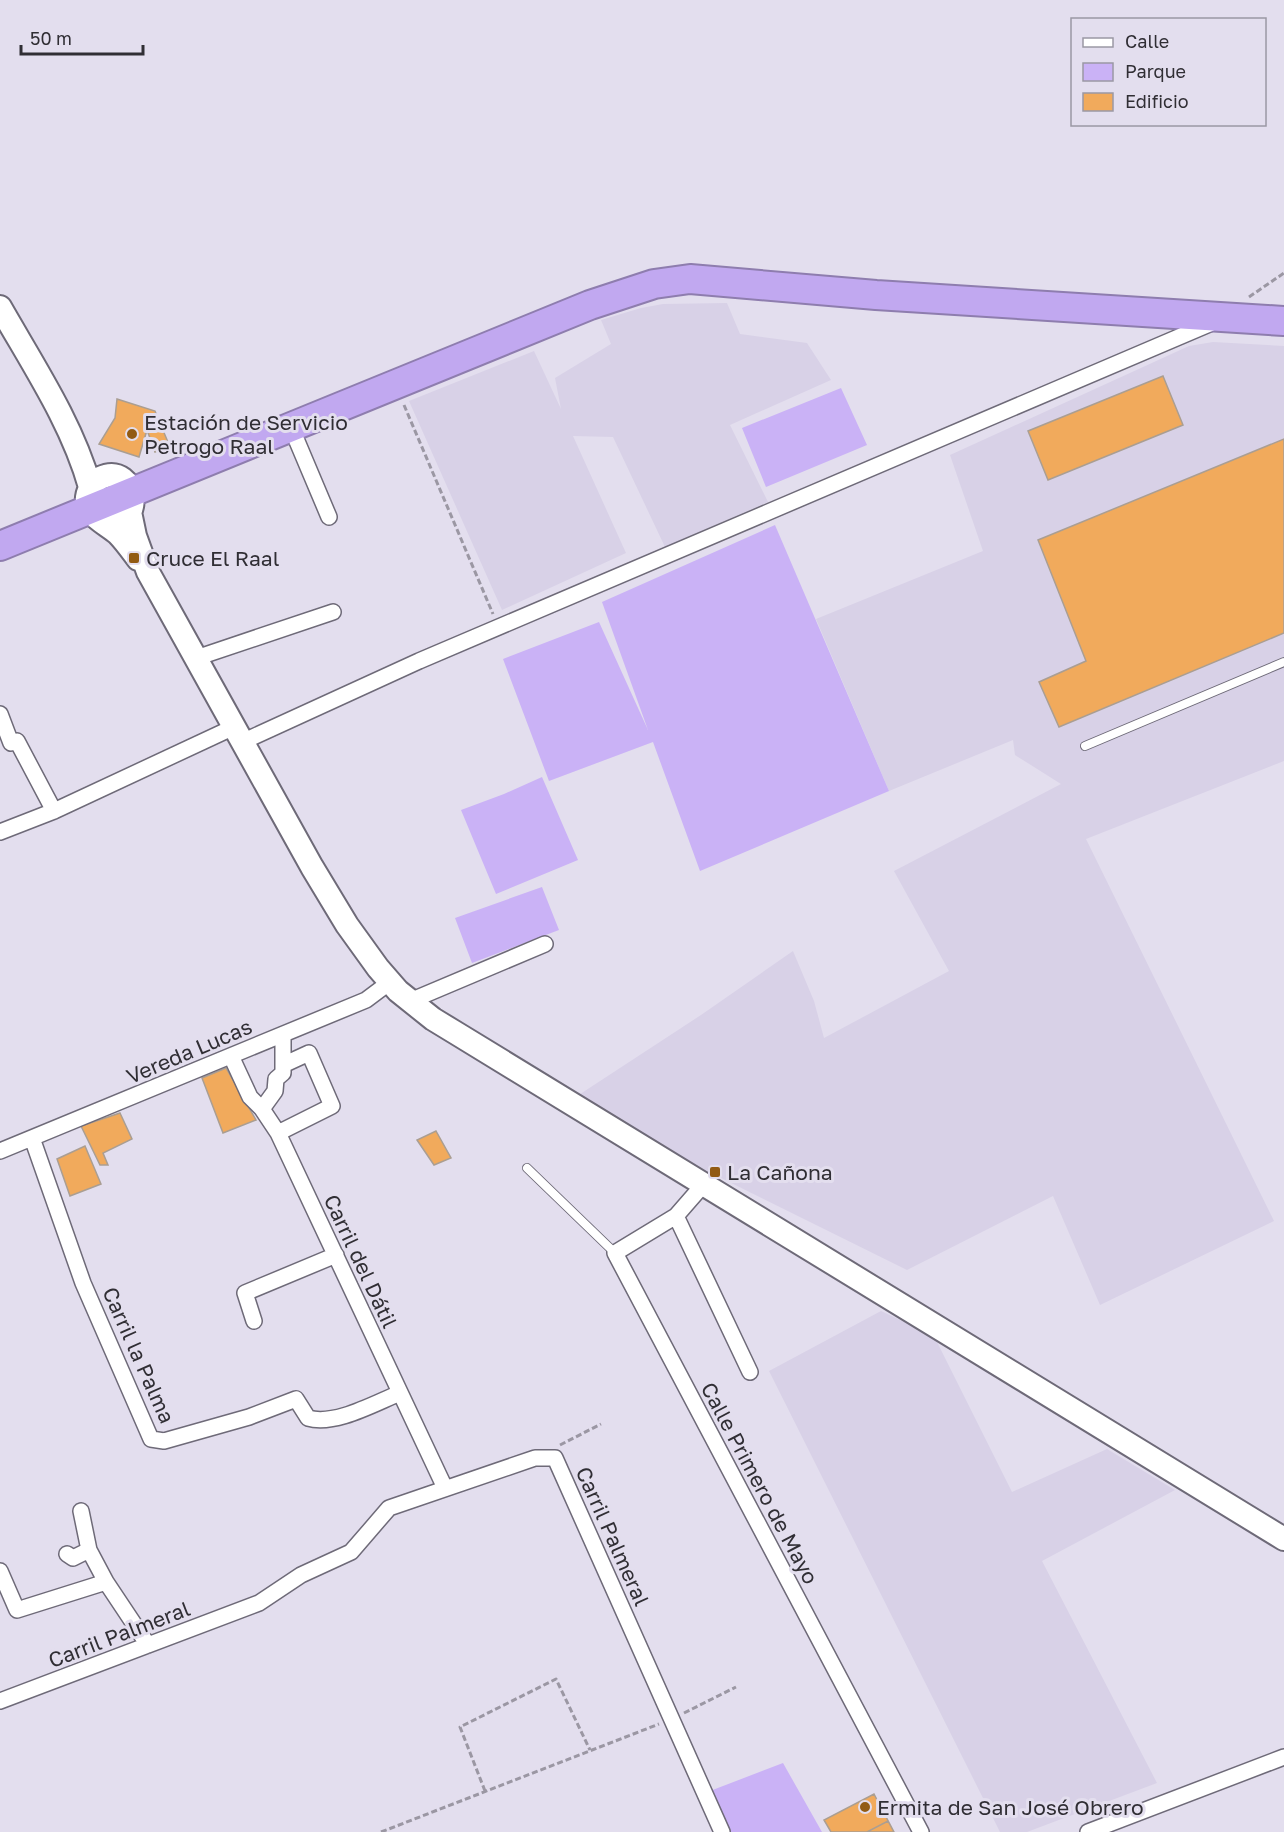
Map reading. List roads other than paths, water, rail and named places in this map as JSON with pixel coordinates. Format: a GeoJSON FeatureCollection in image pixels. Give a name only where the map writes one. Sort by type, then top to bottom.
{"type":"FeatureCollection","features":[{"type":"Feature","properties":{"kind":"highway"},"geometry":{"type":"LineString","coordinates":[[0,546],[395,383],[590,305],[654,284],[690,279],[876,295],[1284,321]]}},
{"type":"Feature","properties":{"kind":"main road"},"geometry":{"type":"LineString","coordinates":[[0,307],[69,430],[126,493],[135,536],[148,572]]}},
{"type":"Feature","properties":{"kind":"main road"},"geometry":{"type":"LineString","coordinates":[[69,430],[94,506],[148,572],[317,876],[347,925],[390,982],[410,1001],[456,1033],[1284,1539]]}},
{"type":"Feature","properties":{"kind":"street"},"geometry":{"type":"LineString","coordinates":[[0,832],[419,661],[1225,317]]}},
{"type":"Feature","properties":{"kind":"street"},"geometry":{"type":"LineString","coordinates":[[291,427],[329,517]]}},
{"type":"Feature","properties":{"kind":"street"},"geometry":{"type":"LineString","coordinates":[[196,658],[333,612]]}},
{"type":"Feature","properties":{"kind":"street"},"geometry":{"type":"LineString","coordinates":[[0,714],[11,743],[17,741],[54,811]]}},
{"type":"Feature","properties":{"kind":"street"},"geometry":{"type":"LineString","coordinates":[[410,1001],[545,944]]}},
{"type":"Feature","properties":{"kind":"street","name":"Vereda Lucas"},"geometry":{"type":"LineString","coordinates":[[0,1151],[366,1000],[390,982]]}},
{"type":"Feature","properties":{"kind":"street"},"geometry":{"type":"LineString","coordinates":[[262,1109],[275,1091],[276,1078],[283,1073],[283,1035]]}},
{"type":"Feature","properties":{"kind":"street"},"geometry":{"type":"LineString","coordinates":[[278,1132],[332,1106],[309,1053],[283,1065]]}},
{"type":"Feature","properties":{"kind":"street","name":"Carril del Dátil"},"geometry":{"type":"LineString","coordinates":[[231,1056],[250,1097],[262,1109],[278,1132],[445,1488]]}},
{"type":"Feature","properties":{"kind":"street","name":"Carril la Palma"},"geometry":{"type":"LineString","coordinates":[[32,1138],[83,1283],[151,1439],[164,1441],[249,1417],[296,1399],[308,1418],[317,1421],[335,1418],[400,1394]]}},
{"type":"Feature","properties":{"kind":"street"},"geometry":{"type":"LineString","coordinates":[[615,1253],[676,1216],[703,1185]]}},
{"type":"Feature","properties":{"kind":"street"},"geometry":{"type":"LineString","coordinates":[[676,1216],[750,1372]]}},
{"type":"Feature","properties":{"kind":"street","name":"Calle Primero de Mayo"},"geometry":{"type":"LineString","coordinates":[[615,1253],[921,1832]]}},
{"type":"Feature","properties":{"kind":"street"},"geometry":{"type":"LineString","coordinates":[[254,1321],[245,1293],[336,1255]]}},
{"type":"Feature","properties":{"kind":"street","name":"Carril Palmeral"},"geometry":{"type":"LineString","coordinates":[[0,1701],[259,1604],[301,1575],[351,1552],[389,1508],[535,1458],[555,1458],[722,1832]]}},
{"type":"Feature","properties":{"kind":"street"},"geometry":{"type":"LineString","coordinates":[[81,1511],[89,1550],[106,1582],[148,1645]]}},
{"type":"Feature","properties":{"kind":"street"},"geometry":{"type":"LineString","coordinates":[[67,1554],[73,1558],[89,1550]]}},
{"type":"Feature","properties":{"kind":"street"},"geometry":{"type":"LineString","coordinates":[[0,1571],[17,1610],[106,1582]]}},
{"type":"Feature","properties":{"kind":"street"},"geometry":{"type":"LineString","coordinates":[[1088,1832],[1284,1756]]}},
{"type":"Feature","properties":{"kind":"lane"},"geometry":{"type":"LineString","coordinates":[[1085,746],[1284,662]]}},
{"type":"Feature","properties":{"kind":"lane"},"geometry":{"type":"LineString","coordinates":[[527,1168],[615,1253]]}},
{"type":"Feature","properties":{"kind":"place","name":"Estación de Servicio Petrogo Raal"},"geometry":{"type":"Point","coordinates":[132,434]}},
{"type":"Feature","properties":{"kind":"place","name":"Cruce El Raal"},"geometry":{"type":"Point","coordinates":[134,558]}},
{"type":"Feature","properties":{"kind":"place","name":"La Cañona"},"geometry":{"type":"Point","coordinates":[715,1172]}},
{"type":"Feature","properties":{"kind":"place","name":"Ermita de San José Obrero"},"geometry":{"type":"Point","coordinates":[865,1807]}}]}
